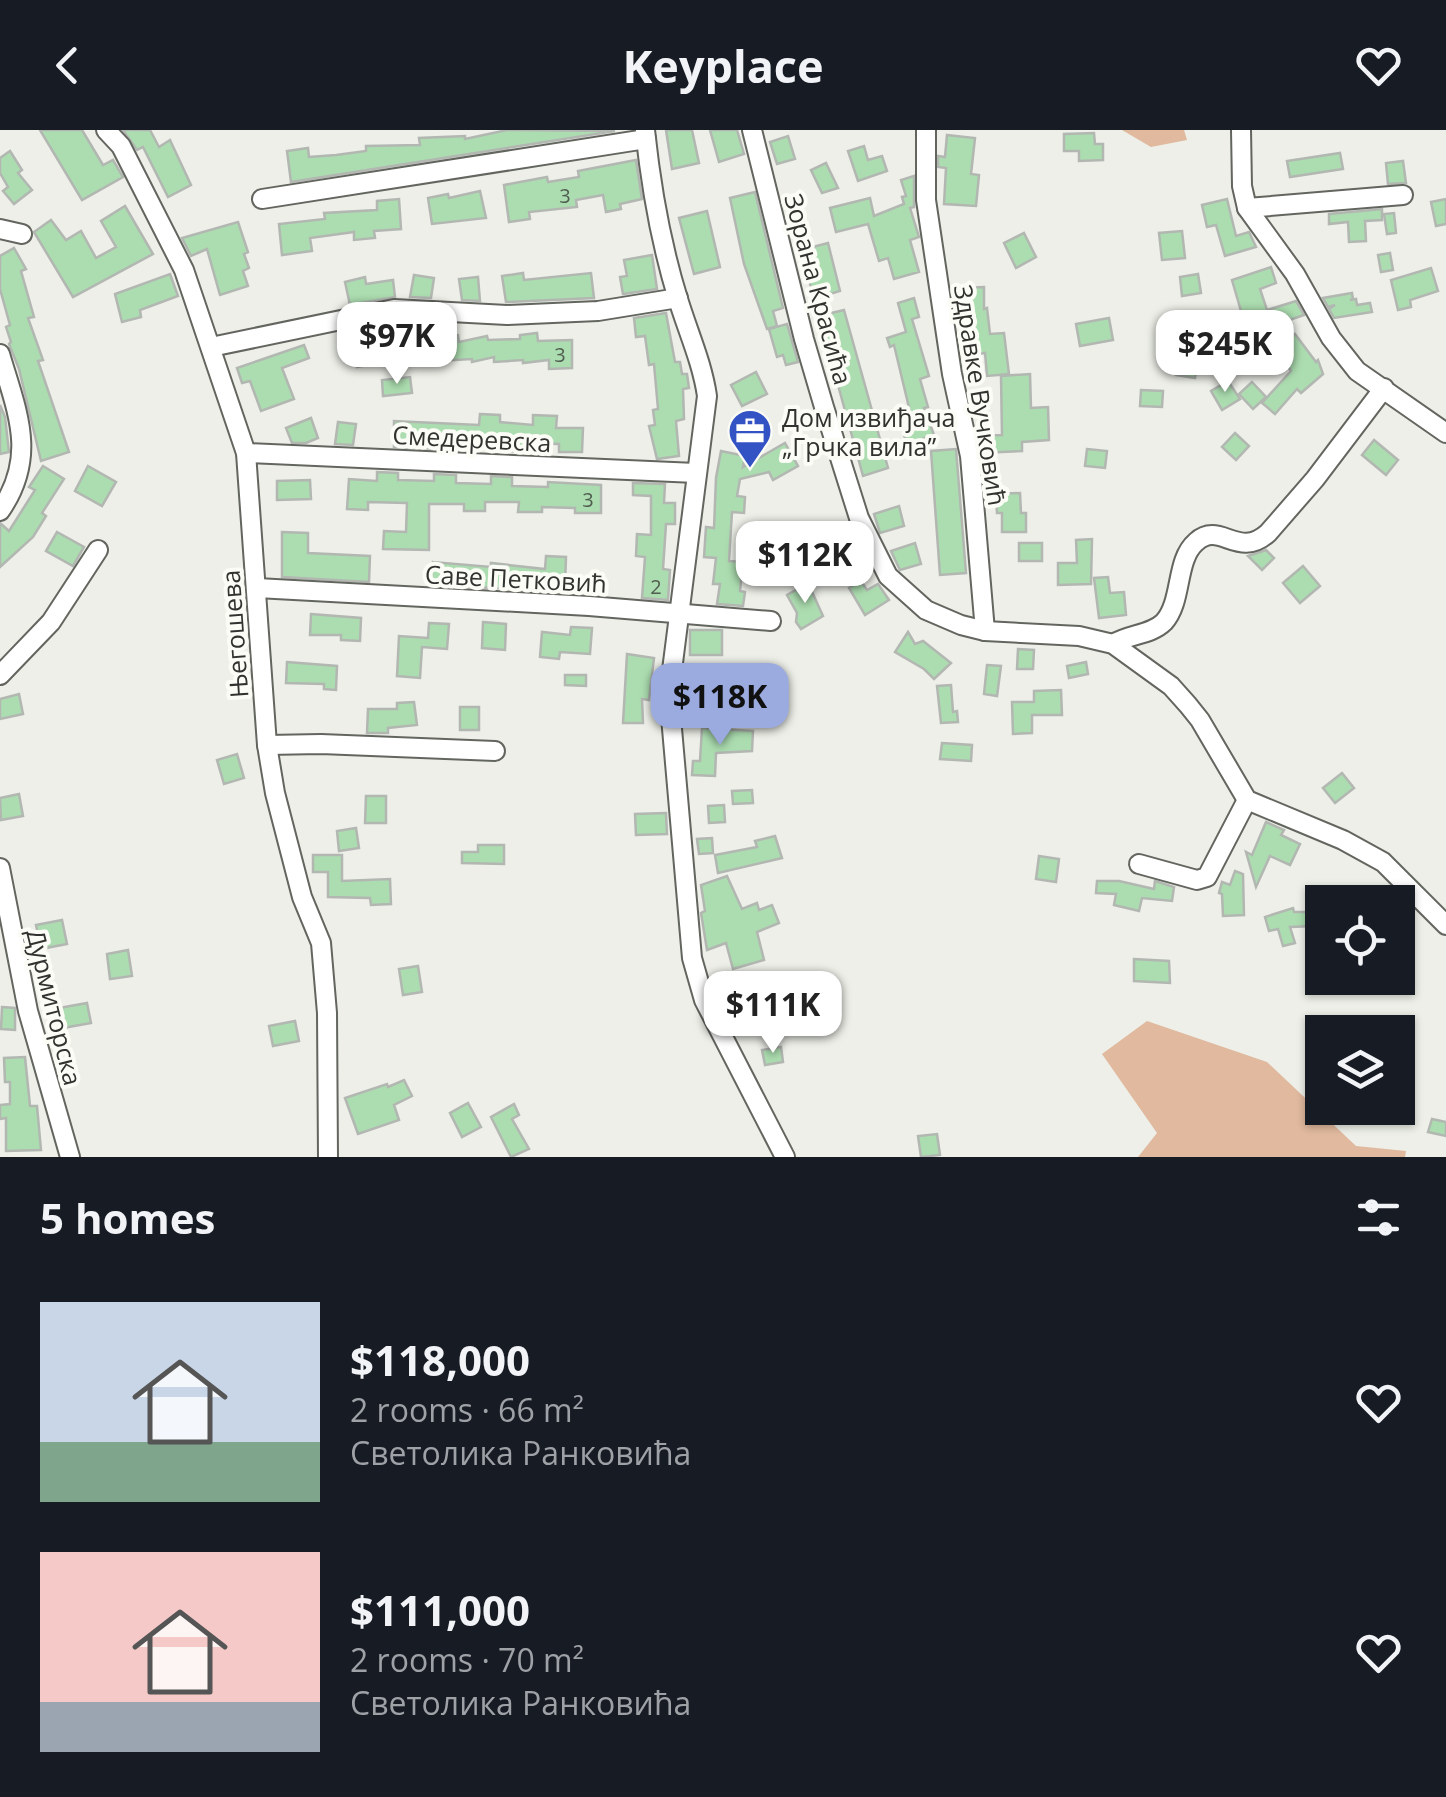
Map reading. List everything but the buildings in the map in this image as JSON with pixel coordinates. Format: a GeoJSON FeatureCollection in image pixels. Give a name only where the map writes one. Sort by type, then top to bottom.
{"type":"FeatureCollection","features":[{"type":"Feature","properties":{"kind":"street","name":"Његошева"},"geometry":{"type":"LineString","coordinates":[[106,130],[120,146],[184,270],[246,453],[267,745],[302,897],[321,943],[328,1013],[328,1157]]}},
{"type":"Feature","properties":{"kind":"street","name":"Зорана Красића"},"geometry":{"type":"LineString","coordinates":[[752,130],[804,339],[866,533],[888,576],[907,596],[944,619],[985,631]]}},
{"type":"Feature","properties":{"kind":"street","name":"Здравке Вучковић"},"geometry":{"type":"LineString","coordinates":[[926,130],[926,200],[952,374],[970,456],[985,631]]}},
{"type":"Feature","properties":{"kind":"street"},"geometry":{"type":"LineString","coordinates":[[1241,130],[1242,186],[1247,208],[1295,274],[1331,338],[1356,372],[1446,432]]}},
{"type":"Feature","properties":{"kind":"street"},"geometry":{"type":"LineString","coordinates":[[262,199],[645,135],[662,236],[700,360],[707,396],[669,694],[692,958],[704,1000],[785,1157]]}},
{"type":"Feature","properties":{"kind":"street"},"geometry":{"type":"LineString","coordinates":[[1247,208],[1403,194]]}},
{"type":"Feature","properties":{"kind":"street"},"geometry":{"type":"LineString","coordinates":[[0,229],[22,234]]}},
{"type":"Feature","properties":{"kind":"street"},"geometry":{"type":"LineString","coordinates":[[210,347],[394,310],[507,315],[598,310],[678,298]]}},
{"type":"Feature","properties":{"kind":"street"},"geometry":{"type":"LineString","coordinates":[[0,354],[23,450],[18,478],[0,510]]}},
{"type":"Feature","properties":{"kind":"street"},"geometry":{"type":"LineString","coordinates":[[1113,644],[1166,620],[1189,550],[1201,538],[1210,534],[1245,544],[1259,541],[1316,479],[1384,388]]}},
{"type":"Feature","properties":{"kind":"street","name":"Смедеревска"},"geometry":{"type":"LineString","coordinates":[[246,453],[696,473]]}},
{"type":"Feature","properties":{"kind":"street"},"geometry":{"type":"LineString","coordinates":[[0,675],[51,622],[98,550]]}},
{"type":"Feature","properties":{"kind":"street","name":"Саве Петковић"},"geometry":{"type":"LineString","coordinates":[[257,588],[771,621]]}},
{"type":"Feature","properties":{"kind":"street"},"geometry":{"type":"LineString","coordinates":[[985,631],[1079,636],[1113,644],[1171,686],[1188,705],[1247,800],[1343,840],[1383,862],[1446,925]]}},
{"type":"Feature","properties":{"kind":"street"},"geometry":{"type":"LineString","coordinates":[[267,745],[494,751]]}},
{"type":"Feature","properties":{"kind":"street"},"geometry":{"type":"LineString","coordinates":[[1139,864],[1203,880],[1247,800]]}},
{"type":"Feature","properties":{"kind":"street","name":"Дурмиторска"},"geometry":{"type":"LineString","coordinates":[[0,868],[28,1011],[70,1157]]}},
{"type":"Feature","properties":{"kind":"shaded area"},"geometry":{"type":"Polygon","coordinates":[[[1122,130],[1184,130],[1187,140],[1151,147],[1122,130]]]}},
{"type":"Feature","properties":{"kind":"shaded area"},"geometry":{"type":"Polygon","coordinates":[[[1147,1021],[1267,1062],[1305,1098],[1305,1125],[1334,1125],[1356,1146],[1406,1151],[1405,1157],[1138,1157],[1157,1133],[1102,1054],[1147,1021]]]}},
{"type":"Feature","properties":{"kind":"place","name":"Дом извиђача „Грчка вила”"},"geometry":{"type":"Point","coordinates":[750,469]}}]}
